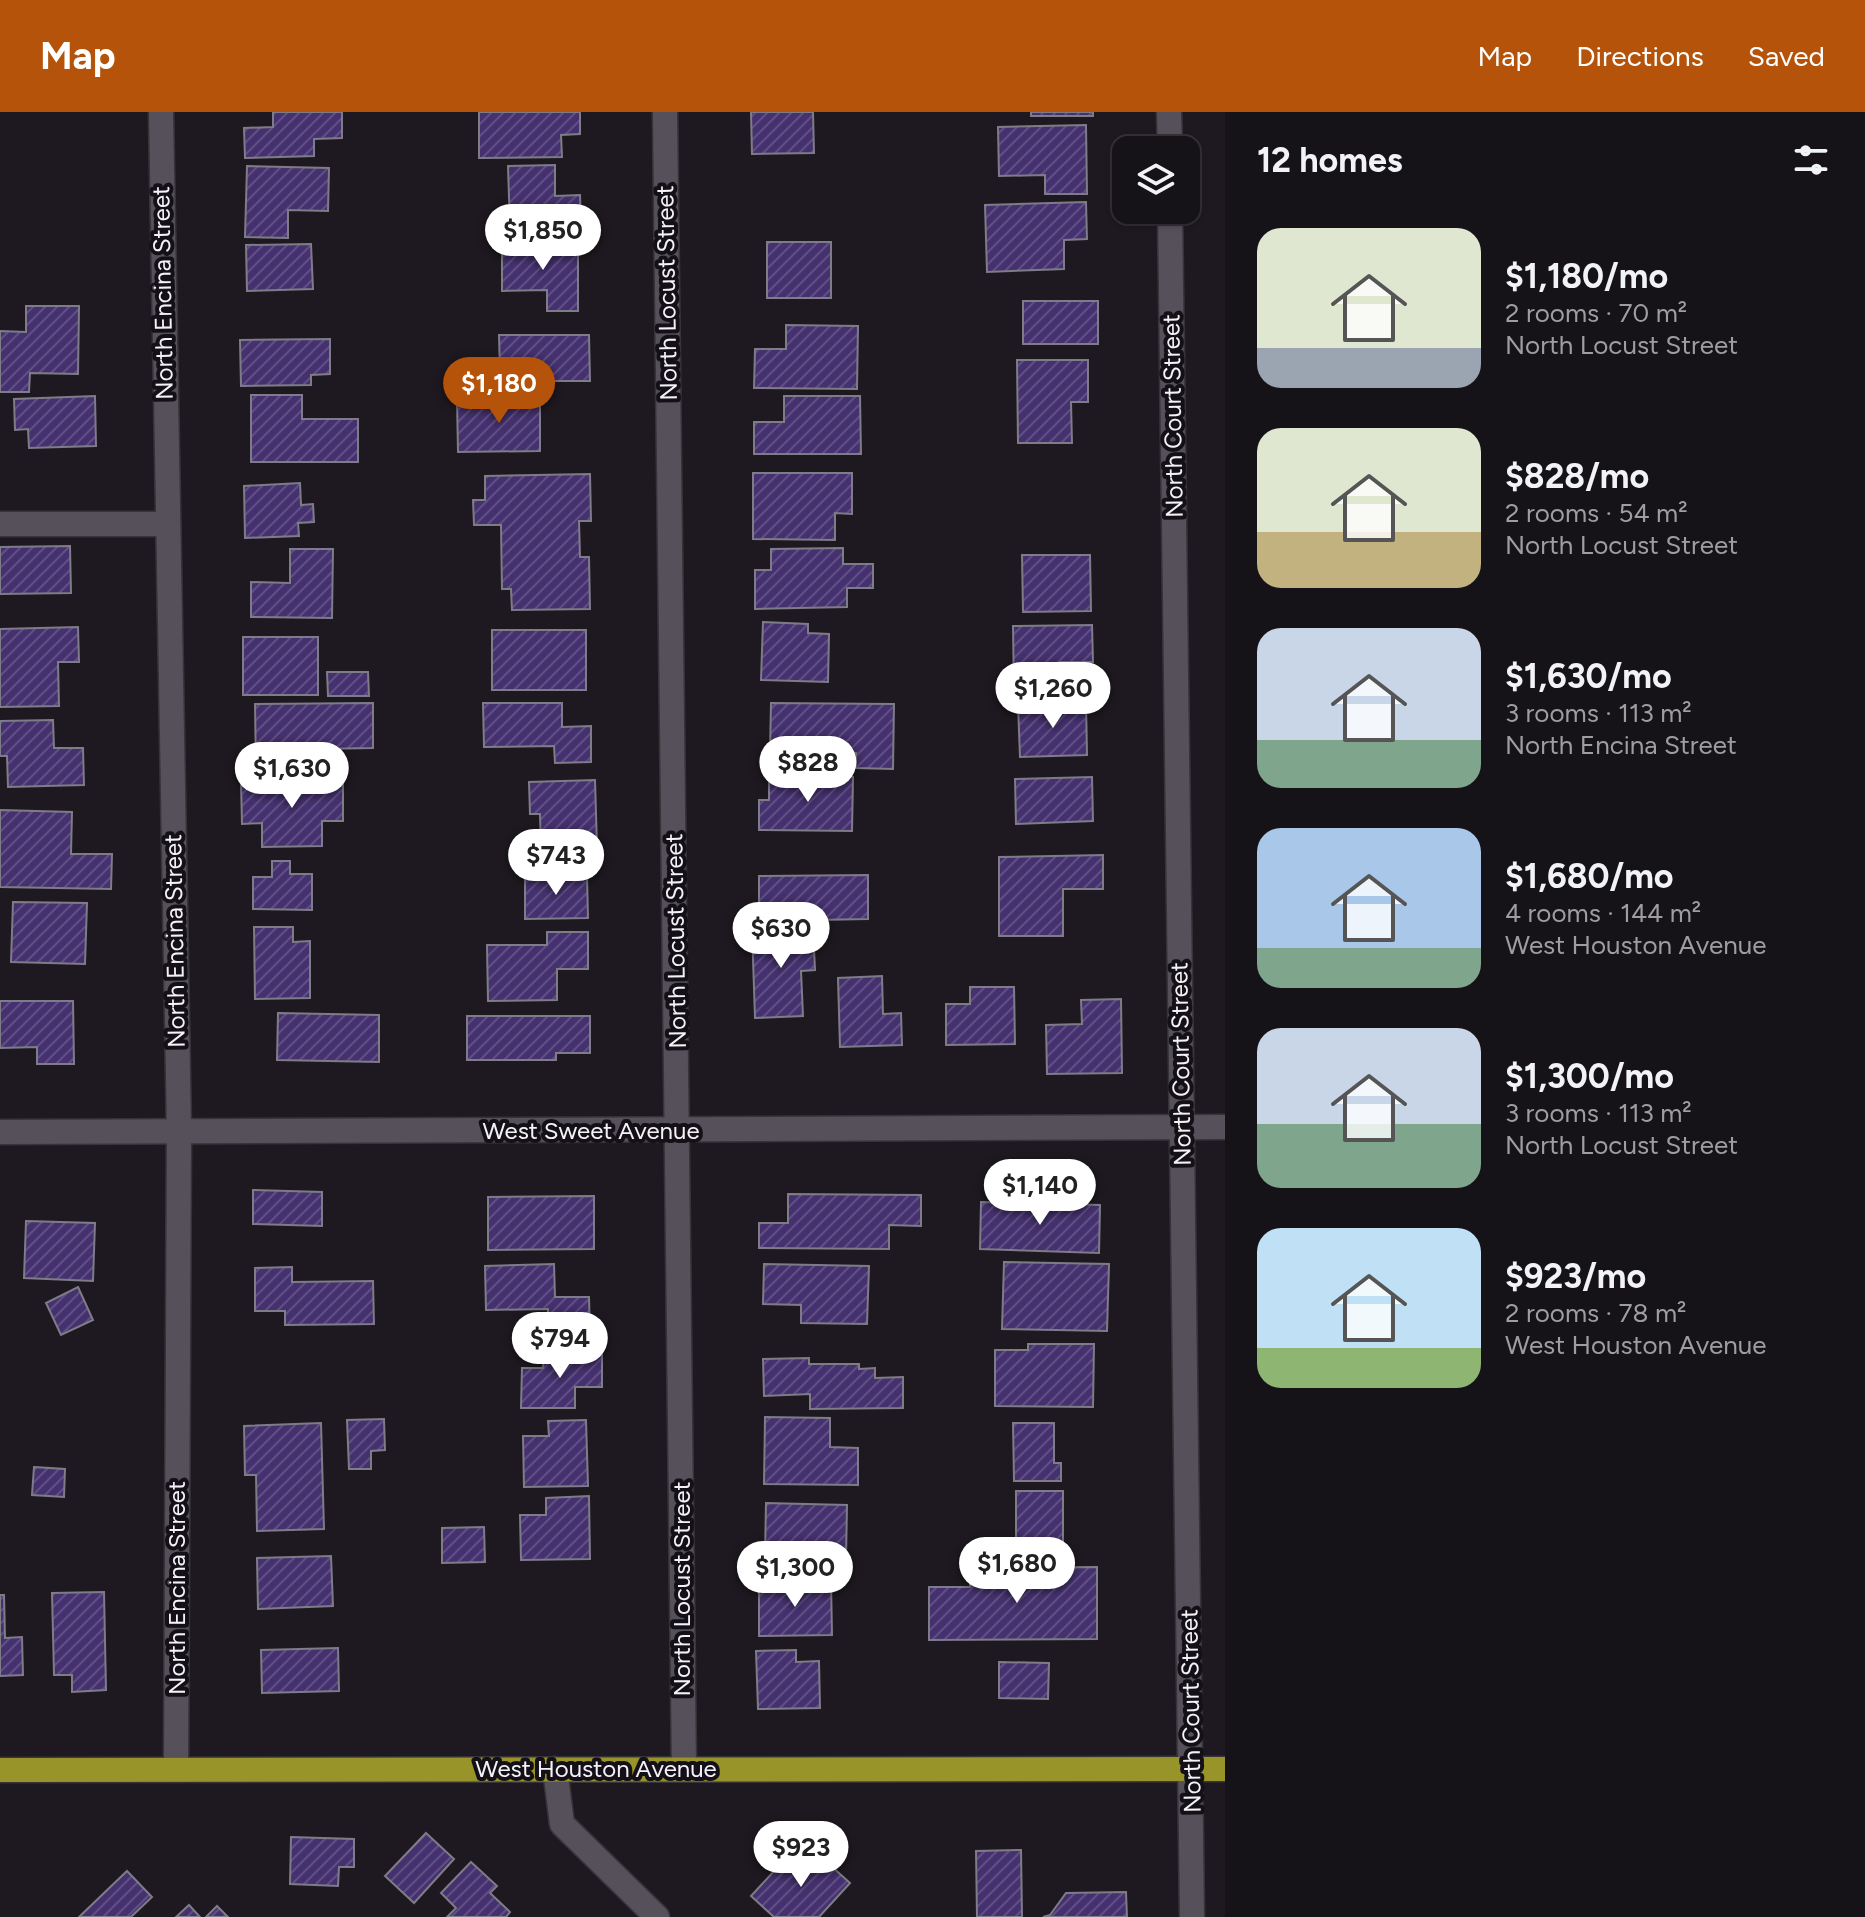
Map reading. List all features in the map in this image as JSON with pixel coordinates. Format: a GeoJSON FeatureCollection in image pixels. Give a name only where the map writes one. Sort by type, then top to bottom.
{"type":"FeatureCollection","features":[{"type":"Feature","properties":{"kind":"main road","name":"West Houston Avenue"},"geometry":{"type":"LineString","coordinates":[[0,1770],[1225,1769]]}},
{"type":"Feature","properties":{"kind":"street","name":"North Encina Street"},"geometry":{"type":"LineString","coordinates":[[161,112],[179,1131],[176,1769]]}},
{"type":"Feature","properties":{"kind":"street","name":"North Locust Street"},"geometry":{"type":"LineString","coordinates":[[665,112],[684,1769]]}},
{"type":"Feature","properties":{"kind":"street"},"geometry":{"type":"LineString","coordinates":[[1169,112],[1170,136]]}},
{"type":"Feature","properties":{"kind":"street","name":"North Court Street"},"geometry":{"type":"LineString","coordinates":[[1170,224],[1192,1917]]}},
{"type":"Feature","properties":{"kind":"street"},"geometry":{"type":"LineString","coordinates":[[0,524],[166,524]]}},
{"type":"Feature","properties":{"kind":"street","name":"West Sweet Avenue"},"geometry":{"type":"LineString","coordinates":[[0,1132],[1225,1127]]}},
{"type":"Feature","properties":{"kind":"street"},"geometry":{"type":"LineString","coordinates":[[555,1769],[562,1824],[657,1917]]}},
{"type":"Feature","properties":{"kind":"building"},"geometry":{"type":"Polygon","coordinates":[[[273,112],[342,112],[342,138],[314,139],[314,156],[245,158],[244,128],[273,127],[273,112]]]}},
{"type":"Feature","properties":{"kind":"building"},"geometry":{"type":"Polygon","coordinates":[[[479,112],[580,112],[580,134],[561,135],[562,157],[479,158],[479,112]]]}},
{"type":"Feature","properties":{"kind":"building"},"geometry":{"type":"Polygon","coordinates":[[[751,112],[813,112],[814,153],[752,154],[751,112]]]}},
{"type":"Feature","properties":{"kind":"building"},"geometry":{"type":"Polygon","coordinates":[[[1031,112],[1093,112],[1093,116],[1031,116],[1031,112]]]}},
{"type":"Feature","properties":{"kind":"building"},"geometry":{"type":"Polygon","coordinates":[[[1086,125],[1087,194],[1045,194],[1045,175],[999,176],[998,127],[1086,125]]]}},
{"type":"Feature","properties":{"kind":"building"},"geometry":{"type":"Polygon","coordinates":[[[555,165],[555,196],[580,195],[581,227],[510,229],[508,166],[555,165]]]}},
{"type":"Feature","properties":{"kind":"building"},"geometry":{"type":"Polygon","coordinates":[[[247,166],[329,168],[328,211],[288,210],[288,238],[245,237],[247,166]]]}},
{"type":"Feature","properties":{"kind":"building"},"geometry":{"type":"Polygon","coordinates":[[[1086,202],[1087,239],[1064,240],[1064,269],[987,272],[985,205],[1086,202]]]}},
{"type":"Feature","properties":{"kind":"building"},"geometry":{"type":"Polygon","coordinates":[[[767,242],[831,242],[831,298],[767,298],[767,242]]]}},
{"type":"Feature","properties":{"kind":"building"},"geometry":{"type":"Polygon","coordinates":[[[502,243],[578,243],[578,311],[547,311],[547,290],[502,291],[502,243]]]}},
{"type":"Feature","properties":{"kind":"building"},"geometry":{"type":"Polygon","coordinates":[[[311,244],[313,289],[247,291],[246,245],[311,244]]]}},
{"type":"Feature","properties":{"kind":"building"},"geometry":{"type":"Polygon","coordinates":[[[1023,301],[1098,301],[1098,344],[1023,344],[1023,301]]]}},
{"type":"Feature","properties":{"kind":"building"},"geometry":{"type":"Polygon","coordinates":[[[26,306],[79,306],[78,374],[30,373],[29,392],[0,392],[0,331],[26,332],[26,306]]]}},
{"type":"Feature","properties":{"kind":"building"},"geometry":{"type":"Polygon","coordinates":[[[786,325],[858,326],[857,389],[754,388],[755,349],[786,349],[786,325]]]}},
{"type":"Feature","properties":{"kind":"building"},"geometry":{"type":"Polygon","coordinates":[[[499,335],[589,335],[590,381],[523,381],[523,371],[500,371],[499,335]]]}},
{"type":"Feature","properties":{"kind":"building"},"geometry":{"type":"Polygon","coordinates":[[[330,339],[330,374],[311,375],[311,385],[241,386],[240,340],[330,339]]]}},
{"type":"Feature","properties":{"kind":"building"},"geometry":{"type":"Polygon","coordinates":[[[1017,360],[1088,360],[1088,402],[1071,402],[1072,443],[1018,443],[1017,360]]]}},
{"type":"Feature","properties":{"kind":"building"},"geometry":{"type":"Polygon","coordinates":[[[251,395],[302,395],[302,419],[358,419],[358,462],[251,462],[251,395]]]}},
{"type":"Feature","properties":{"kind":"building"},"geometry":{"type":"Polygon","coordinates":[[[95,396],[96,446],[29,448],[28,429],[15,430],[14,399],[95,396]]]}},
{"type":"Feature","properties":{"kind":"building"},"geometry":{"type":"Polygon","coordinates":[[[784,396],[860,396],[861,454],[754,454],[754,422],[784,422],[784,396]]]}},
{"type":"Feature","properties":{"kind":"building"},"geometry":{"type":"Polygon","coordinates":[[[540,399],[540,451],[458,452],[457,400],[540,399]]]}},
{"type":"Feature","properties":{"kind":"building"},"geometry":{"type":"Polygon","coordinates":[[[753,473],[852,473],[852,514],[835,513],[835,540],[753,539],[753,473]]]}},
{"type":"Feature","properties":{"kind":"building"},"geometry":{"type":"Polygon","coordinates":[[[590,474],[591,521],[579,521],[580,557],[589,557],[590,609],[512,610],[511,589],[502,589],[501,525],[474,525],[473,500],[485,500],[485,476],[590,474]]]}},
{"type":"Feature","properties":{"kind":"building"},"geometry":{"type":"Polygon","coordinates":[[[300,483],[301,505],[313,504],[314,522],[298,523],[299,536],[245,538],[244,486],[300,483]]]}},
{"type":"Feature","properties":{"kind":"building"},"geometry":{"type":"Polygon","coordinates":[[[70,546],[71,593],[0,594],[0,547],[70,546]]]}},
{"type":"Feature","properties":{"kind":"building"},"geometry":{"type":"Polygon","coordinates":[[[843,548],[843,564],[873,564],[873,588],[847,588],[847,607],[755,609],[755,570],[771,570],[771,549],[843,548]]]}},
{"type":"Feature","properties":{"kind":"building"},"geometry":{"type":"Polygon","coordinates":[[[290,549],[333,549],[332,618],[251,617],[251,582],[290,583],[290,549]]]}},
{"type":"Feature","properties":{"kind":"building"},"geometry":{"type":"Polygon","coordinates":[[[1022,555],[1090,555],[1091,611],[1023,612],[1022,555]]]}},
{"type":"Feature","properties":{"kind":"building"},"geometry":{"type":"Polygon","coordinates":[[[763,622],[808,624],[808,633],[829,634],[828,682],[761,680],[763,622]]]}},
{"type":"Feature","properties":{"kind":"building"},"geometry":{"type":"Polygon","coordinates":[[[1092,625],[1093,662],[1060,662],[1060,692],[1014,693],[1013,626],[1092,625]]]}},
{"type":"Feature","properties":{"kind":"building"},"geometry":{"type":"Polygon","coordinates":[[[78,627],[79,662],[58,662],[59,706],[0,707],[0,629],[78,627]]]}},
{"type":"Feature","properties":{"kind":"building"},"geometry":{"type":"Polygon","coordinates":[[[492,630],[586,630],[586,690],[492,690],[492,630]]]}},
{"type":"Feature","properties":{"kind":"building"},"geometry":{"type":"Polygon","coordinates":[[[243,637],[318,637],[318,695],[243,695],[243,637]]]}},
{"type":"Feature","properties":{"kind":"building"},"geometry":{"type":"Polygon","coordinates":[[[327,672],[368,672],[369,696],[328,696],[327,672]]]}},
{"type":"Feature","properties":{"kind":"building"},"geometry":{"type":"Polygon","coordinates":[[[373,703],[373,748],[316,749],[317,771],[256,771],[255,704],[373,703]]]}},
{"type":"Feature","properties":{"kind":"building"},"geometry":{"type":"Polygon","coordinates":[[[483,703],[562,703],[562,727],[591,726],[591,762],[555,763],[554,746],[484,747],[483,703]]]}},
{"type":"Feature","properties":{"kind":"building"},"geometry":{"type":"Polygon","coordinates":[[[771,703],[894,704],[893,769],[856,768],[856,753],[770,752],[771,703]]]}},
{"type":"Feature","properties":{"kind":"building"},"geometry":{"type":"Polygon","coordinates":[[[1086,703],[1087,755],[1020,757],[1018,705],[1086,703]]]}},
{"type":"Feature","properties":{"kind":"building"},"geometry":{"type":"Polygon","coordinates":[[[53,720],[54,748],[83,748],[84,785],[8,787],[7,756],[0,756],[0,721],[53,720]]]}},
{"type":"Feature","properties":{"kind":"building"},"geometry":{"type":"Polygon","coordinates":[[[769,777],[853,777],[852,831],[759,830],[759,800],[769,800],[769,777]]]}},
{"type":"Feature","properties":{"kind":"building"},"geometry":{"type":"Polygon","coordinates":[[[1092,777],[1093,821],[1016,824],[1015,779],[1092,777]]]}},
{"type":"Feature","properties":{"kind":"building"},"geometry":{"type":"Polygon","coordinates":[[[595,780],[597,847],[541,849],[540,814],[530,814],[529,782],[595,780]]]}},
{"type":"Feature","properties":{"kind":"building"},"geometry":{"type":"Polygon","coordinates":[[[343,781],[343,821],[322,821],[322,846],[262,847],[262,823],[242,824],[241,782],[343,781]]]}},
{"type":"Feature","properties":{"kind":"building"},"geometry":{"type":"Polygon","coordinates":[[[0,810],[72,812],[71,854],[112,854],[111,889],[0,887],[0,810]]]}},
{"type":"Feature","properties":{"kind":"building"},"geometry":{"type":"Polygon","coordinates":[[[1103,855],[1103,889],[1063,889],[1063,936],[999,936],[999,857],[1103,855]]]}},
{"type":"Feature","properties":{"kind":"building"},"geometry":{"type":"Polygon","coordinates":[[[272,861],[290,861],[290,874],[312,874],[312,910],[253,909],[253,877],[272,877],[272,861]]]}},
{"type":"Feature","properties":{"kind":"building"},"geometry":{"type":"Polygon","coordinates":[[[587,875],[588,918],[525,919],[525,876],[587,875]]]}},
{"type":"Feature","properties":{"kind":"building"},"geometry":{"type":"Polygon","coordinates":[[[868,875],[868,919],[759,921],[759,876],[868,875]]]}},
{"type":"Feature","properties":{"kind":"building"},"geometry":{"type":"Polygon","coordinates":[[[13,902],[87,903],[85,964],[11,962],[13,902]]]}},
{"type":"Feature","properties":{"kind":"building"},"geometry":{"type":"Polygon","coordinates":[[[254,927],[293,927],[293,942],[310,941],[310,998],[255,999],[254,927]]]}},
{"type":"Feature","properties":{"kind":"building"},"geometry":{"type":"Polygon","coordinates":[[[813,927],[815,970],[801,971],[803,1016],[755,1018],[752,929],[813,927]]]}},
{"type":"Feature","properties":{"kind":"building"},"geometry":{"type":"Polygon","coordinates":[[[547,932],[588,932],[588,969],[557,969],[557,1000],[488,1001],[487,945],[547,945],[547,932]]]}},
{"type":"Feature","properties":{"kind":"building"},"geometry":{"type":"Polygon","coordinates":[[[882,976],[883,1014],[901,1013],[902,1045],[840,1047],[838,978],[882,976]]]}},
{"type":"Feature","properties":{"kind":"building"},"geometry":{"type":"Polygon","coordinates":[[[970,987],[1014,987],[1015,1044],[946,1045],[946,1004],[970,1004],[970,987]]]}},
{"type":"Feature","properties":{"kind":"building"},"geometry":{"type":"Polygon","coordinates":[[[1121,999],[1122,1073],[1047,1074],[1046,1025],[1082,1024],[1081,1000],[1121,999]]]}},
{"type":"Feature","properties":{"kind":"building"},"geometry":{"type":"Polygon","coordinates":[[[0,1001],[73,1001],[74,1064],[37,1064],[37,1047],[0,1048],[0,1001]]]}},
{"type":"Feature","properties":{"kind":"building"},"geometry":{"type":"Polygon","coordinates":[[[278,1013],[379,1015],[379,1062],[277,1060],[278,1013]]]}},
{"type":"Feature","properties":{"kind":"building"},"geometry":{"type":"Polygon","coordinates":[[[467,1016],[590,1016],[590,1053],[556,1053],[556,1060],[467,1060],[467,1016]]]}},
{"type":"Feature","properties":{"kind":"building"},"geometry":{"type":"Polygon","coordinates":[[[253,1190],[322,1192],[322,1226],[253,1224],[253,1190]]]}},
{"type":"Feature","properties":{"kind":"building"},"geometry":{"type":"Polygon","coordinates":[[[788,1194],[921,1195],[921,1226],[889,1225],[889,1249],[759,1248],[759,1223],[788,1223],[788,1194]]]}},
{"type":"Feature","properties":{"kind":"building"},"geometry":{"type":"Polygon","coordinates":[[[594,1196],[594,1249],[488,1250],[488,1197],[594,1196]]]}},
{"type":"Feature","properties":{"kind":"building"},"geometry":{"type":"Polygon","coordinates":[[[981,1202],[1100,1205],[1099,1253],[980,1249],[981,1202]]]}},
{"type":"Feature","properties":{"kind":"building"},"geometry":{"type":"Polygon","coordinates":[[[26,1221],[95,1223],[93,1281],[24,1278],[26,1221]]]}},
{"type":"Feature","properties":{"kind":"building"},"geometry":{"type":"Polygon","coordinates":[[[1004,1262],[1109,1264],[1107,1331],[1002,1329],[1004,1262]]]}},
{"type":"Feature","properties":{"kind":"building"},"geometry":{"type":"Polygon","coordinates":[[[554,1264],[555,1297],[589,1297],[590,1332],[548,1333],[548,1309],[486,1310],[485,1266],[554,1264]]]}},
{"type":"Feature","properties":{"kind":"building"},"geometry":{"type":"Polygon","coordinates":[[[764,1264],[869,1266],[867,1324],[801,1323],[801,1305],[763,1304],[764,1264]]]}},
{"type":"Feature","properties":{"kind":"building"},"geometry":{"type":"Polygon","coordinates":[[[292,1267],[292,1282],[373,1281],[374,1324],[285,1325],[285,1311],[255,1311],[255,1268],[292,1267]]]}},
{"type":"Feature","properties":{"kind":"building"},"geometry":{"type":"Polygon","coordinates":[[[78,1287],[93,1320],[61,1335],[46,1303],[78,1287]]]}},
{"type":"Feature","properties":{"kind":"building"},"geometry":{"type":"Polygon","coordinates":[[[1028,1344],[1094,1344],[1093,1407],[995,1406],[995,1350],[1028,1350],[1028,1344]]]}},
{"type":"Feature","properties":{"kind":"building"},"geometry":{"type":"Polygon","coordinates":[[[544,1353],[602,1354],[602,1387],[575,1387],[575,1408],[521,1408],[522,1368],[543,1368],[544,1353]]]}},
{"type":"Feature","properties":{"kind":"building"},"geometry":{"type":"Polygon","coordinates":[[[809,1358],[809,1364],[859,1364],[859,1369],[875,1368],[875,1378],[903,1377],[903,1408],[810,1409],[810,1394],[764,1396],[763,1359],[809,1358]]]}},
{"type":"Feature","properties":{"kind":"building"},"geometry":{"type":"Polygon","coordinates":[[[765,1417],[830,1418],[830,1447],[858,1448],[858,1485],[764,1484],[765,1417]]]}},
{"type":"Feature","properties":{"kind":"building"},"geometry":{"type":"Polygon","coordinates":[[[384,1419],[385,1450],[371,1451],[371,1469],[349,1469],[347,1420],[384,1419]]]}},
{"type":"Feature","properties":{"kind":"building"},"geometry":{"type":"Polygon","coordinates":[[[586,1420],[588,1486],[524,1487],[523,1436],[549,1436],[548,1421],[586,1420]]]}},
{"type":"Feature","properties":{"kind":"building"},"geometry":{"type":"Polygon","coordinates":[[[321,1423],[324,1529],[257,1531],[256,1475],[245,1475],[244,1426],[321,1423]]]}},
{"type":"Feature","properties":{"kind":"building"},"geometry":{"type":"Polygon","coordinates":[[[1013,1423],[1054,1423],[1054,1463],[1061,1463],[1061,1481],[1014,1481],[1013,1423]]]}},
{"type":"Feature","properties":{"kind":"building"},"geometry":{"type":"Polygon","coordinates":[[[34,1467],[65,1469],[64,1497],[32,1495],[34,1467]]]}},
{"type":"Feature","properties":{"kind":"building"},"geometry":{"type":"Polygon","coordinates":[[[1016,1491],[1063,1491],[1063,1562],[1016,1562],[1016,1491]]]}},
{"type":"Feature","properties":{"kind":"building"},"geometry":{"type":"Polygon","coordinates":[[[589,1496],[590,1559],[521,1560],[520,1515],[546,1515],[546,1498],[589,1496]]]}},
{"type":"Feature","properties":{"kind":"building"},"geometry":{"type":"Polygon","coordinates":[[[766,1503],[847,1505],[846,1558],[765,1556],[766,1503]]]}},
{"type":"Feature","properties":{"kind":"building"},"geometry":{"type":"Polygon","coordinates":[[[484,1527],[485,1562],[442,1563],[442,1528],[484,1527]]]}},
{"type":"Feature","properties":{"kind":"building"},"geometry":{"type":"Polygon","coordinates":[[[331,1556],[333,1606],[258,1609],[257,1558],[331,1556]]]}},
{"type":"Feature","properties":{"kind":"building"},"geometry":{"type":"Polygon","coordinates":[[[1097,1567],[1097,1639],[929,1640],[929,1587],[970,1587],[970,1568],[1097,1567]]]}},
{"type":"Feature","properties":{"kind":"building"},"geometry":{"type":"Polygon","coordinates":[[[831,1581],[832,1635],[759,1636],[759,1582],[831,1581]]]}},
{"type":"Feature","properties":{"kind":"building"},"geometry":{"type":"Polygon","coordinates":[[[104,1592],[106,1690],[72,1692],[72,1675],[54,1675],[52,1593],[104,1592]]]}},
{"type":"Feature","properties":{"kind":"building"},"geometry":{"type":"Polygon","coordinates":[[[0,1595],[4,1595],[5,1638],[22,1637],[23,1675],[0,1676],[0,1595]]]}},
{"type":"Feature","properties":{"kind":"building"},"geometry":{"type":"Polygon","coordinates":[[[338,1648],[339,1691],[262,1693],[261,1650],[338,1648]]]}},
{"type":"Feature","properties":{"kind":"building"},"geometry":{"type":"Polygon","coordinates":[[[796,1650],[796,1662],[819,1661],[820,1708],[758,1709],[756,1651],[796,1650]]]}},
{"type":"Feature","properties":{"kind":"building"},"geometry":{"type":"Polygon","coordinates":[[[999,1662],[1049,1663],[1048,1699],[999,1698],[999,1662]]]}},
{"type":"Feature","properties":{"kind":"building"},"geometry":{"type":"Polygon","coordinates":[[[426,1833],[454,1859],[414,1903],[385,1876],[426,1833]]]}},
{"type":"Feature","properties":{"kind":"building"},"geometry":{"type":"Polygon","coordinates":[[[291,1837],[354,1839],[354,1867],[339,1867],[338,1886],[290,1884],[291,1837]]]}},
{"type":"Feature","properties":{"kind":"building"},"geometry":{"type":"Polygon","coordinates":[[[1021,1850],[1022,1917],[977,1917],[976,1851],[1021,1850]]]}},
{"type":"Feature","properties":{"kind":"building"},"geometry":{"type":"Polygon","coordinates":[[[818,1854],[850,1883],[819,1917],[774,1917],[751,1896],[788,1856],[803,1869],[818,1854]]]}},
{"type":"Feature","properties":{"kind":"building"},"geometry":{"type":"Polygon","coordinates":[[[471,1862],[497,1886],[490,1893],[510,1912],[506,1917],[447,1917],[456,1908],[441,1893],[471,1862]]]}},
{"type":"Feature","properties":{"kind":"building"},"geometry":{"type":"Polygon","coordinates":[[[127,1871],[152,1897],[131,1917],[79,1917],[127,1871]]]}},
{"type":"Feature","properties":{"kind":"building"},"geometry":{"type":"Polygon","coordinates":[[[1126,1892],[1127,1917],[1043,1917],[1050,1915],[1066,1893],[1126,1892]]]}},
{"type":"Feature","properties":{"kind":"building"},"geometry":{"type":"Polygon","coordinates":[[[189,1905],[200,1917],[176,1917],[189,1905]]]}},
{"type":"Feature","properties":{"kind":"building"},"geometry":{"type":"Polygon","coordinates":[[[217,1906],[228,1917],[206,1917],[217,1906]]]}}]}
